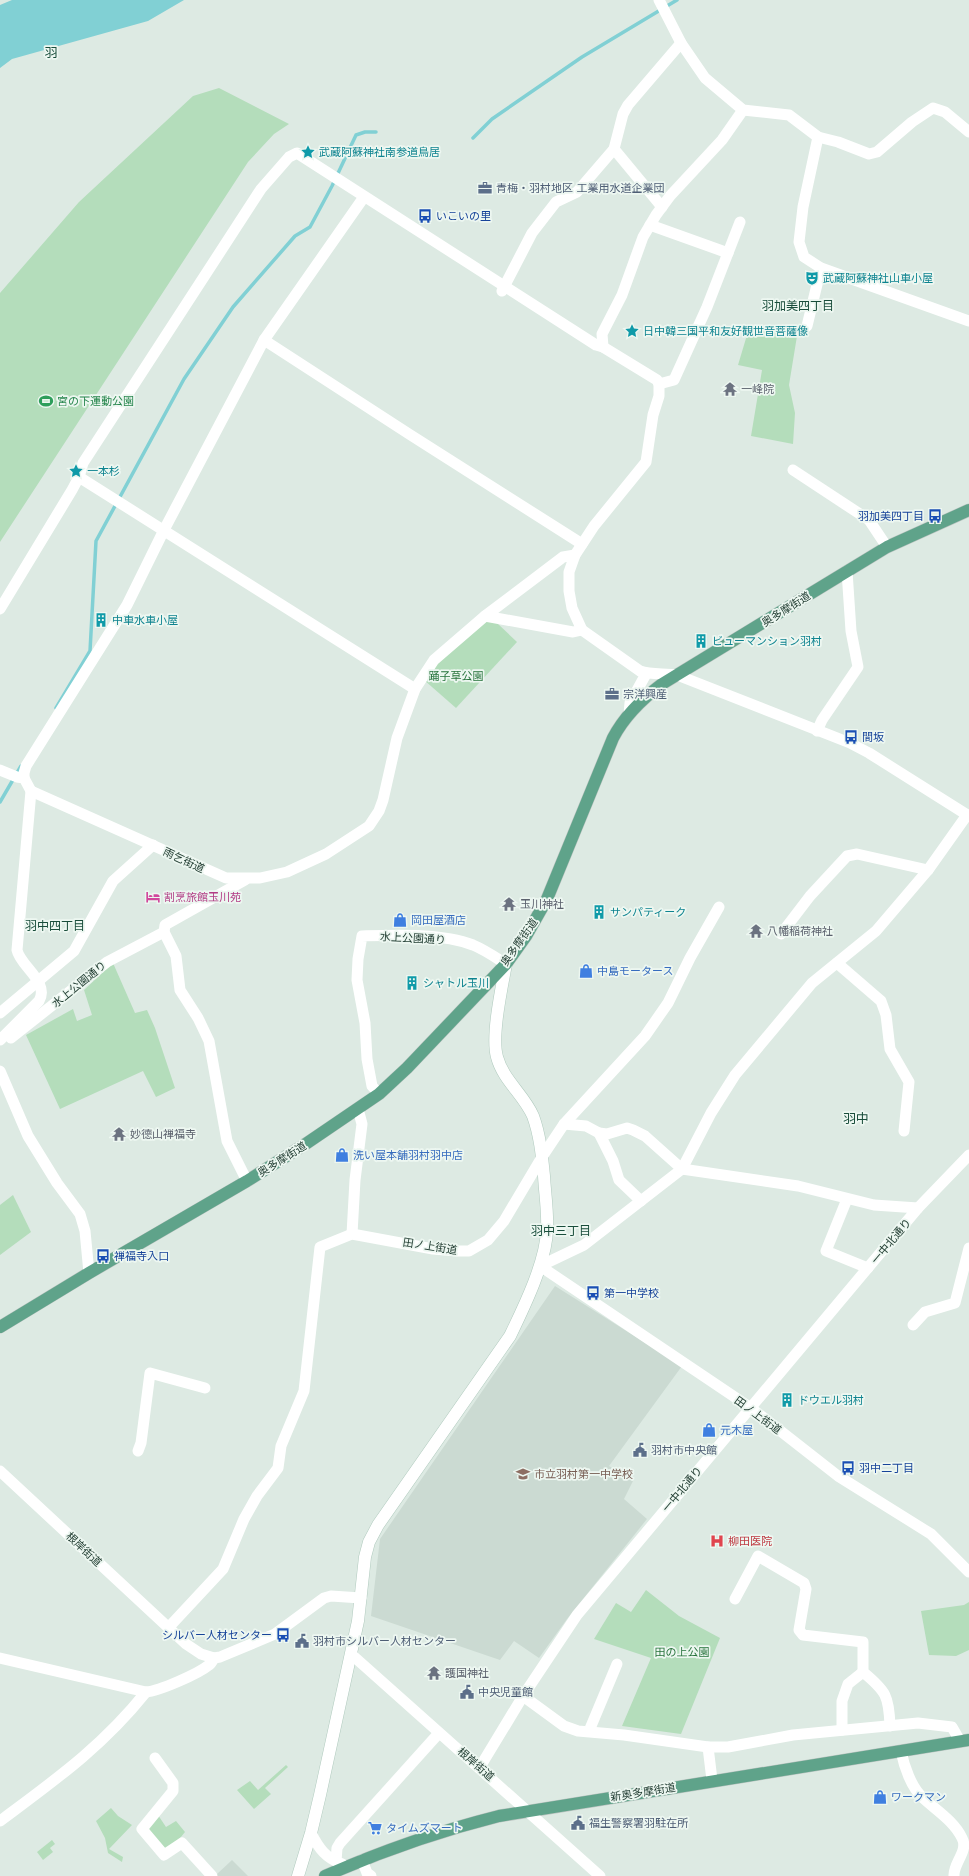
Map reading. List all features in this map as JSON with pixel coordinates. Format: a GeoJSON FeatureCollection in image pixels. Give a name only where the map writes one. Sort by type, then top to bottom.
{"type":"FeatureCollection","features":[{"type":"Feature","properties":{"kind":"main road","name":"奥多摩街道"},"geometry":{"type":"LineString","coordinates":[[0,1327],[247,1181],[379,1094],[412,1063],[506,964],[526,936],[547,899],[613,738],[628,714],[648,695],[678,675],[887,547],[969,510]]}},
{"type":"Feature","properties":{"kind":"main road","name":"新奥多摩街道"},"geometry":{"type":"LineString","coordinates":[[325,1876],[362,1860],[439,1832],[499,1816],[964,1740]]}},
{"type":"Feature","properties":{"kind":"street"},"geometry":{"type":"LineString","coordinates":[[660,2],[681,43],[705,78],[743,110],[789,115],[818,137],[838,142],[869,154],[874,154],[933,108],[945,112],[969,132]]}},
{"type":"Feature","properties":{"kind":"street"},"geometry":{"type":"LineString","coordinates":[[503,288],[532,233],[556,202],[577,192],[614,150],[623,114],[628,105],[681,43]]}},
{"type":"Feature","properties":{"kind":"street"},"geometry":{"type":"LineString","coordinates":[[603,347],[602,334],[622,295],[643,237],[650,225],[662,206],[722,140],[743,110]]}},
{"type":"Feature","properties":{"kind":"street"},"geometry":{"type":"LineString","coordinates":[[818,137],[803,207],[799,242],[804,257],[821,268],[969,321]]}},
{"type":"Feature","properties":{"kind":"street"},"geometry":{"type":"LineString","coordinates":[[614,150],[662,206]]}},
{"type":"Feature","properties":{"kind":"street"},"geometry":{"type":"LineString","coordinates":[[0,609],[79,477],[83,463],[261,189],[289,157],[297,153],[503,288],[596,345],[603,347],[654,377],[659,384],[646,462],[594,526],[575,555],[569,572],[569,591],[572,608],[582,630],[626,662],[646,674],[660,672],[678,675],[850,743],[869,753],[968,816],[928,870],[876,931],[812,983],[735,1075],[712,1113],[682,1169],[584,1245],[540,1266]]}},
{"type":"Feature","properties":{"kind":"street"},"geometry":{"type":"LineString","coordinates":[[17,777],[24,773],[26,766],[126,605],[264,340],[364,197]]}},
{"type":"Feature","properties":{"kind":"street"},"geometry":{"type":"LineString","coordinates":[[659,384],[674,380],[707,307],[740,222]]}},
{"type":"Feature","properties":{"kind":"street"},"geometry":{"type":"LineString","coordinates":[[650,225],[728,253]]}},
{"type":"Feature","properties":{"kind":"street"},"geometry":{"type":"LineString","coordinates":[[807,326],[821,268]]}},
{"type":"Feature","properties":{"kind":"street"},"geometry":{"type":"LineString","coordinates":[[264,340],[582,544]]}},
{"type":"Feature","properties":{"kind":"street"},"geometry":{"type":"LineString","coordinates":[[793,470],[869,520],[887,547]]}},
{"type":"Feature","properties":{"kind":"street"},"geometry":{"type":"LineString","coordinates":[[79,477],[414,689]]}},
{"type":"Feature","properties":{"kind":"street"},"geometry":{"type":"LineString","coordinates":[[247,1181],[227,1141],[209,1042],[198,1018],[180,990],[176,956],[164,932],[165,925],[247,879],[275,876],[300,868],[326,854],[369,826],[379,811],[383,800],[397,738],[414,689],[434,660],[485,616],[563,557],[575,555]]}},
{"type":"Feature","properties":{"kind":"street"},"geometry":{"type":"LineString","coordinates":[[817,731],[822,720],[858,667],[851,632],[847,572]]}},
{"type":"Feature","properties":{"kind":"street"},"geometry":{"type":"LineString","coordinates":[[485,616],[573,632],[582,630]]}},
{"type":"Feature","properties":{"kind":"street"},"geometry":{"type":"LineString","coordinates":[[628,714],[630,703],[646,674]]}},
{"type":"Feature","properties":{"kind":"street"},"geometry":{"type":"LineString","coordinates":[[0,770],[17,777],[31,791],[17,946],[21,960],[38,982],[41,993],[39,1000],[0,1040]]}},
{"type":"Feature","properties":{"kind":"street","name":"雨乞街道"},"geometry":{"type":"LineString","coordinates":[[31,791],[226,878],[247,879]]}},
{"type":"Feature","properties":{"kind":"street"},"geometry":{"type":"LineString","coordinates":[[0,1013],[74,951],[113,881],[153,845]]}},
{"type":"Feature","properties":{"kind":"street"},"geometry":{"type":"LineString","coordinates":[[781,934],[810,896],[847,856],[857,854],[928,870]]}},
{"type":"Feature","properties":{"kind":"street","name":"田ノ上街道"},"geometry":{"type":"LineString","coordinates":[[352,1234],[433,1249],[469,1251],[488,1240],[504,1221],[542,1157],[564,1124],[645,1036],[668,1002],[719,907]]}},
{"type":"Feature","properties":{"kind":"street","name":"水上公園通り"},"geometry":{"type":"LineString","coordinates":[[0,1046],[107,962],[164,932]]}},
{"type":"Feature","properties":{"kind":"street","name":"水上公園通り"},"geometry":{"type":"LineString","coordinates":[[379,1094],[372,1086],[367,1059],[365,1023],[358,980],[358,959],[362,936],[435,937],[453,940],[473,945],[506,964]]}},
{"type":"Feature","properties":{"kind":"street"},"geometry":{"type":"LineString","coordinates":[[837,963],[881,1001],[886,1015],[890,1049],[909,1082],[904,1131]]}},
{"type":"Feature","properties":{"kind":"street"},"geometry":{"type":"LineString","coordinates":[[298,1876],[311,1834],[351,1654],[361,1598],[365,1557],[369,1542],[378,1524],[510,1336],[540,1266],[548,1230],[542,1157],[536,1125],[530,1111],[506,1077],[496,1056],[498,1016],[506,964]]}},
{"type":"Feature","properties":{"kind":"street"},"geometry":{"type":"LineString","coordinates":[[0,1071],[28,1136],[56,1183],[80,1214],[85,1231],[89,1273]]}},
{"type":"Feature","properties":{"kind":"street"},"geometry":{"type":"LineString","coordinates":[[169,1627],[222,1569],[244,1519],[257,1496],[278,1468],[281,1446],[304,1391],[320,1247],[352,1234],[355,1180],[362,1124],[358,1109]]}},
{"type":"Feature","properties":{"kind":"street"},"geometry":{"type":"LineString","coordinates":[[564,1124],[586,1126],[599,1133],[607,1134],[627,1128],[633,1130],[645,1136],[682,1169],[798,1186],[874,1205],[918,1208]]}},
{"type":"Feature","properties":{"kind":"street"},"geometry":{"type":"LineString","coordinates":[[599,1133],[613,1161],[619,1180],[641,1201]]}},
{"type":"Feature","properties":{"kind":"street","name":"一中北通り"},"geometry":{"type":"LineString","coordinates":[[480,1767],[523,1696],[576,1615],[918,1208],[969,1155]]}},
{"type":"Feature","properties":{"kind":"street"},"geometry":{"type":"LineString","coordinates":[[847,1199],[826,1250],[868,1268]]}},
{"type":"Feature","properties":{"kind":"street"},"geometry":{"type":"LineString","coordinates":[[913,1325],[925,1312],[955,1303],[969,1248]]}},
{"type":"Feature","properties":{"kind":"street","name":"田ノ上街道"},"geometry":{"type":"LineString","coordinates":[[540,1266],[751,1408],[838,1476],[931,1534],[969,1572]]}},
{"type":"Feature","properties":{"kind":"street"},"geometry":{"type":"LineString","coordinates":[[138,1451],[141,1443],[150,1373],[205,1388]]}},
{"type":"Feature","properties":{"kind":"street","name":"根岸街道"},"geometry":{"type":"LineString","coordinates":[[0,1471],[195,1651],[214,1658]]}},
{"type":"Feature","properties":{"kind":"street"},"geometry":{"type":"LineString","coordinates":[[735,1599],[758,1556],[804,1583],[806,1589],[799,1630],[803,1635],[863,1642],[863,1672],[880,1687],[889,1704],[890,1726]]}},
{"type":"Feature","properties":{"kind":"street"},"geometry":{"type":"LineString","coordinates":[[0,1658],[146,1692],[158,1690],[209,1665],[214,1658],[224,1656],[275,1634],[324,1598],[331,1596],[345,1596],[361,1598]]}},
{"type":"Feature","properties":{"kind":"street","name":"根岸街道"},"geometry":{"type":"LineString","coordinates":[[351,1654],[439,1733],[480,1767],[600,1876]]}},
{"type":"Feature","properties":{"kind":"street"},"geometry":{"type":"LineString","coordinates":[[589,1731],[617,1664]]}},
{"type":"Feature","properties":{"kind":"street"},"geometry":{"type":"LineString","coordinates":[[842,1730],[842,1701],[848,1684],[863,1672]]}},
{"type":"Feature","properties":{"kind":"street"},"geometry":{"type":"LineString","coordinates":[[0,1821],[94,1748],[146,1692]]}},
{"type":"Feature","properties":{"kind":"street"},"geometry":{"type":"LineString","coordinates":[[523,1696],[564,1726],[578,1731],[589,1731],[708,1748],[728,1747],[793,1735],[918,1722],[952,1727],[964,1740]]}},
{"type":"Feature","properties":{"kind":"street"},"geometry":{"type":"LineString","coordinates":[[336,1861],[337,1848],[340,1843],[439,1733]]}},
{"type":"Feature","properties":{"kind":"street"},"geometry":{"type":"LineString","coordinates":[[708,1748],[712,1780]]}},
{"type":"Feature","properties":{"kind":"street"},"geometry":{"type":"LineString","coordinates":[[901,1750],[913,1786],[922,1798],[945,1817],[963,1838],[964,1847],[954,1872],[954,1876]]}},
{"type":"Feature","properties":{"kind":"street"},"geometry":{"type":"LineString","coordinates":[[155,1758],[173,1783],[173,1792],[142,1829],[164,1856],[182,1843],[212,1876]]}},
{"type":"Feature","properties":{"kind":"street"},"geometry":{"type":"LineString","coordinates":[[311,1834],[324,1854],[348,1866]]}},
{"type":"Feature","properties":{"kind":"street"},"geometry":{"type":"LineString","coordinates":[[362,1860],[367,1873],[371,1876]]}},
{"type":"Feature","properties":{"kind":"shaded area","name":"市立羽村第一中学校"},"geometry":{"type":"Polygon","coordinates":[[[555,1286],[682,1366],[609,1466],[633,1481],[624,1499],[647,1519],[567,1619],[539,1658],[514,1641],[500,1660],[371,1616],[380,1539],[555,1286]]]}},
{"type":"Feature","properties":{"kind":"shaded area"},"geometry":{"type":"Polygon","coordinates":[[[232,1860],[248,1876],[216,1875],[232,1860]]]}},
{"type":"Feature","properties":{"kind":"green space","name":"宮の下運動公園"},"geometry":{"type":"Polygon","coordinates":[[[219,88],[289,124],[274,134],[248,162],[0,542],[0,293],[79,202],[193,96],[219,88]]]}},
{"type":"Feature","properties":{"kind":"green space"},"geometry":{"type":"Polygon","coordinates":[[[750,325],[797,336],[789,385],[795,413],[793,444],[751,436],[762,370],[738,365],[750,325]]]}},
{"type":"Feature","properties":{"kind":"green space","name":"踊子草公園"},"geometry":{"type":"Polygon","coordinates":[[[486,621],[497,623],[517,642],[456,708],[424,680],[439,660],[486,621]]]}},
{"type":"Feature","properties":{"kind":"green space"},"geometry":{"type":"Polygon","coordinates":[[[113,963],[135,1013],[147,1010],[155,1028],[175,1088],[156,1097],[143,1071],[60,1109],[26,1035],[73,1009],[77,1021],[92,1015],[84,990],[113,963]]]}},
{"type":"Feature","properties":{"kind":"green space"},"geometry":{"type":"Polygon","coordinates":[[[13,1195],[31,1232],[0,1255],[0,1205],[13,1195]]]}},
{"type":"Feature","properties":{"kind":"green space","name":"田の上公園"},"geometry":{"type":"Polygon","coordinates":[[[646,1590],[679,1616],[720,1638],[681,1734],[622,1726],[651,1658],[594,1639],[616,1603],[631,1612],[646,1590]]]}},
{"type":"Feature","properties":{"kind":"green space"},"geometry":{"type":"Polygon","coordinates":[[[969,1602],[969,1650],[956,1656],[929,1655],[921,1611],[964,1605],[969,1602]]]}},
{"type":"Feature","properties":{"kind":"green space"},"geometry":{"type":"Polygon","coordinates":[[[286,1765],[288,1767],[265,1788],[271,1794],[254,1809],[237,1790],[250,1781],[258,1790],[286,1765]]]}},
{"type":"Feature","properties":{"kind":"green space"},"geometry":{"type":"Polygon","coordinates":[[[111,1808],[118,1816],[132,1825],[109,1849],[123,1857],[122,1862],[108,1853],[105,1838],[96,1821],[111,1808]]]}},
{"type":"Feature","properties":{"kind":"green space"},"geometry":{"type":"Polygon","coordinates":[[[158,1815],[166,1827],[176,1821],[185,1832],[176,1843],[165,1850],[147,1828],[158,1815]]]}},
{"type":"Feature","properties":{"kind":"green space"},"geometry":{"type":"Polygon","coordinates":[[[52,1840],[55,1844],[50,1848],[53,1852],[43,1860],[37,1852],[52,1840]]]}},
{"type":"Feature","properties":{"kind":"water"},"geometry":{"type":"Polygon","coordinates":[[[12,0],[184,0],[148,21],[12,59],[0,68],[0,5],[12,0]]]}},
{"type":"Feature","properties":{"kind":"waterway"},"geometry":{"type":"LineString","coordinates":[[473,138],[492,119],[582,57],[677,0]]}},
{"type":"Feature","properties":{"kind":"waterway"},"geometry":{"type":"LineString","coordinates":[[56,708],[90,651],[96,541],[184,379],[233,307],[295,236],[310,227],[332,186],[356,135],[365,132],[376,132]]}},
{"type":"Feature","properties":{"kind":"waterway"},"geometry":{"type":"LineString","coordinates":[[0,802],[21,766]]}},
{"type":"Feature","properties":{"kind":"place","name":"武蔵阿蘇神社南参道鳥居"},"geometry":{"type":"Point","coordinates":[308,152]}},
{"type":"Feature","properties":{"kind":"place","name":"青梅・羽村地区 工業用水道企業団"},"geometry":{"type":"Point","coordinates":[485,188]}},
{"type":"Feature","properties":{"kind":"place","name":"いこいの里"},"geometry":{"type":"Point","coordinates":[425,216]}},
{"type":"Feature","properties":{"kind":"place","name":"武蔵阿蘇神社山車小屋"},"geometry":{"type":"Point","coordinates":[812,278]}},
{"type":"Feature","properties":{"kind":"place","name":"日中韓三国平和友好観世音菩薩像"},"geometry":{"type":"Point","coordinates":[632,331]}},
{"type":"Feature","properties":{"kind":"place","name":"一峰院"},"geometry":{"type":"Point","coordinates":[730,389]}},
{"type":"Feature","properties":{"kind":"place","name":"宮の下運動公園"},"geometry":{"type":"Point","coordinates":[46,401]}},
{"type":"Feature","properties":{"kind":"place","name":"一本杉"},"geometry":{"type":"Point","coordinates":[76,471]}},
{"type":"Feature","properties":{"kind":"place","name":"羽加美四丁目"},"geometry":{"type":"Point","coordinates":[935,516]}},
{"type":"Feature","properties":{"kind":"place","name":"中車水車小屋"},"geometry":{"type":"Point","coordinates":[101,620]}},
{"type":"Feature","properties":{"kind":"place","name":"ビューマンション羽村"},"geometry":{"type":"Point","coordinates":[701,641]}},
{"type":"Feature","properties":{"kind":"place","name":"宗洋興産"},"geometry":{"type":"Point","coordinates":[612,694]}},
{"type":"Feature","properties":{"kind":"place","name":"間坂"},"geometry":{"type":"Point","coordinates":[851,737]}},
{"type":"Feature","properties":{"kind":"place","name":"割烹旅館玉川苑"},"geometry":{"type":"Point","coordinates":[153,897]}},
{"type":"Feature","properties":{"kind":"place","name":"玉川神社"},"geometry":{"type":"Point","coordinates":[509,904]}},
{"type":"Feature","properties":{"kind":"place","name":"サンパティーク"},"geometry":{"type":"Point","coordinates":[599,912]}},
{"type":"Feature","properties":{"kind":"place","name":"岡田屋酒店"},"geometry":{"type":"Point","coordinates":[400,920]}},
{"type":"Feature","properties":{"kind":"place","name":"八幡稲荷神社"},"geometry":{"type":"Point","coordinates":[756,931]}},
{"type":"Feature","properties":{"kind":"place","name":"中島モータース"},"geometry":{"type":"Point","coordinates":[586,971]}},
{"type":"Feature","properties":{"kind":"place","name":"シャトル玉川"},"geometry":{"type":"Point","coordinates":[412,983]}},
{"type":"Feature","properties":{"kind":"place","name":"妙德山禅福寺"},"geometry":{"type":"Point","coordinates":[119,1134]}},
{"type":"Feature","properties":{"kind":"place","name":"洗い屋本舗羽村羽中店"},"geometry":{"type":"Point","coordinates":[342,1155]}},
{"type":"Feature","properties":{"kind":"place","name":"禅福寺入口"},"geometry":{"type":"Point","coordinates":[103,1256]}},
{"type":"Feature","properties":{"kind":"place","name":"第一中学校"},"geometry":{"type":"Point","coordinates":[593,1293]}},
{"type":"Feature","properties":{"kind":"place","name":"ドウエル羽村"},"geometry":{"type":"Point","coordinates":[787,1400]}},
{"type":"Feature","properties":{"kind":"place","name":"元木屋"},"geometry":{"type":"Point","coordinates":[709,1430]}},
{"type":"Feature","properties":{"kind":"place","name":"羽村市中央館"},"geometry":{"type":"Point","coordinates":[640,1450]}},
{"type":"Feature","properties":{"kind":"place","name":"羽中二丁目"},"geometry":{"type":"Point","coordinates":[848,1468]}},
{"type":"Feature","properties":{"kind":"place","name":"市立羽村第一中学校"},"geometry":{"type":"Point","coordinates":[523,1474]}},
{"type":"Feature","properties":{"kind":"place","name":"柳田医院"},"geometry":{"type":"Point","coordinates":[717,1541]}},
{"type":"Feature","properties":{"kind":"place","name":"シルバー人材センター"},"geometry":{"type":"Point","coordinates":[283,1635]}},
{"type":"Feature","properties":{"kind":"place","name":"羽村市シルバー人材センター"},"geometry":{"type":"Point","coordinates":[302,1641]}},
{"type":"Feature","properties":{"kind":"place","name":"護国神社"},"geometry":{"type":"Point","coordinates":[434,1673]}},
{"type":"Feature","properties":{"kind":"place","name":"中央児童館"},"geometry":{"type":"Point","coordinates":[467,1692]}},
{"type":"Feature","properties":{"kind":"place","name":"ワークマン"},"geometry":{"type":"Point","coordinates":[880,1797]}},
{"type":"Feature","properties":{"kind":"place","name":"福生警察署羽駐在所"},"geometry":{"type":"Point","coordinates":[578,1823]}},
{"type":"Feature","properties":{"kind":"place","name":"タイムズマート"},"geometry":{"type":"Point","coordinates":[375,1828]}},
{"type":"Feature","properties":{"kind":"district","name":"羽"},"geometry":{"type":"Point","coordinates":[51,52]}},
{"type":"Feature","properties":{"kind":"district","name":"羽加美四丁目"},"geometry":{"type":"Point","coordinates":[798,306]}},
{"type":"Feature","properties":{"kind":"district","name":"羽中四丁目"},"geometry":{"type":"Point","coordinates":[55,926]}},
{"type":"Feature","properties":{"kind":"district","name":"羽中"},"geometry":{"type":"Point","coordinates":[856,1118]}},
{"type":"Feature","properties":{"kind":"district","name":"羽中三丁目"},"geometry":{"type":"Point","coordinates":[561,1231]}}]}
